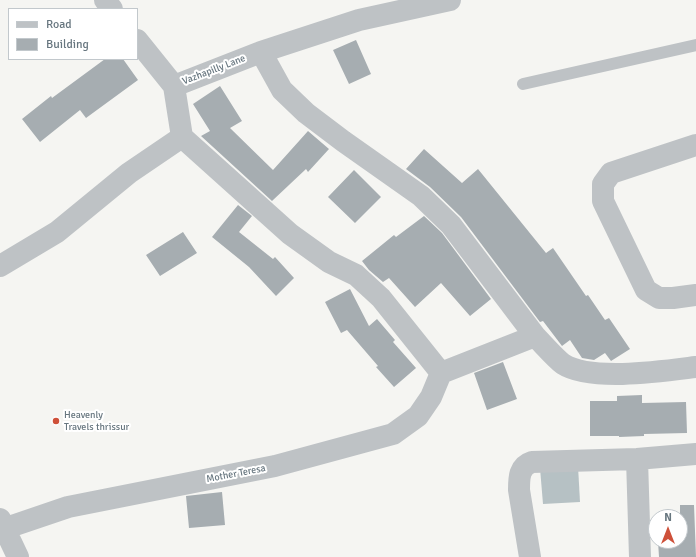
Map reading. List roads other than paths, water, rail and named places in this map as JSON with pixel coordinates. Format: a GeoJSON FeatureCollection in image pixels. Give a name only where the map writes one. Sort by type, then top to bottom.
{"type":"FeatureCollection","features":[{"type":"Feature","properties":{"kind":"street"},"geometry":{"type":"LineString","coordinates":[[105,0],[111,8]]}},
{"type":"Feature","properties":{"kind":"street","name":"Vazhapilly Lane"},"geometry":{"type":"LineString","coordinates":[[182,137],[174,86],[261,52],[359,20],[450,0]]}},
{"type":"Feature","properties":{"kind":"street"},"geometry":{"type":"LineString","coordinates":[[138,41],[174,86]]}},
{"type":"Feature","properties":{"kind":"street"},"geometry":{"type":"LineString","coordinates":[[261,52],[282,90],[306,113],[421,196],[451,226],[535,336],[563,364],[584,372],[638,374],[696,367]]}},
{"type":"Feature","properties":{"kind":"street"},"geometry":{"type":"LineString","coordinates":[[0,266],[57,232],[129,173],[182,137],[290,234],[329,262],[356,275],[380,298],[441,372],[535,336]]}},
{"type":"Feature","properties":{"kind":"street"},"geometry":{"type":"LineString","coordinates":[[696,145],[611,173],[603,184],[603,201],[646,290],[659,298],[696,295]]}},
{"type":"Feature","properties":{"kind":"street","name":"Mother Teresa"},"geometry":{"type":"LineString","coordinates":[[1,526],[68,507],[275,466],[393,434],[418,416],[431,397],[441,372]]}},
{"type":"Feature","properties":{"kind":"street"},"geometry":{"type":"LineString","coordinates":[[530,557],[519,480],[520,471],[528,463],[637,459],[696,454]]}},
{"type":"Feature","properties":{"kind":"street"},"geometry":{"type":"LineString","coordinates":[[637,459],[640,557]]}},
{"type":"Feature","properties":{"kind":"street"},"geometry":{"type":"LineString","coordinates":[[1,526],[18,557]]}},
{"type":"Feature","properties":{"kind":"lane"},"geometry":{"type":"LineString","coordinates":[[523,84],[696,46]]}},
{"type":"Feature","properties":{"kind":"place","name":"Heavenly Travels thrissur"},"geometry":{"type":"Point","coordinates":[56,421]}}]}
